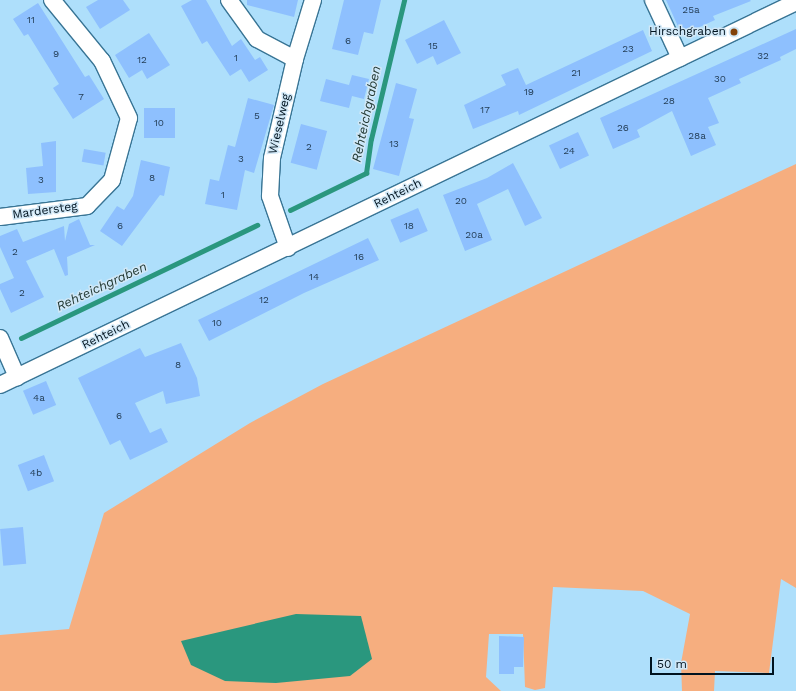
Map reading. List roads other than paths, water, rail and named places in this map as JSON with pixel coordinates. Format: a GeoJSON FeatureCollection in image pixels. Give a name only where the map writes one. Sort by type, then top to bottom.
{"type":"FeatureCollection","features":[{"type":"Feature","properties":{"kind":"street","name":"Mardersteg"},"geometry":{"type":"LineString","coordinates":[[0,217],[87,206],[112,180],[129,118],[102,61],[52,0]]}},
{"type":"Feature","properties":{"kind":"street"},"geometry":{"type":"LineString","coordinates":[[229,0],[257,39],[295,59]]}},
{"type":"Feature","properties":{"kind":"street","name":"Wieselweg"},"geometry":{"type":"LineString","coordinates":[[288,248],[270,196],[272,158],[295,59],[313,0]]}},
{"type":"Feature","properties":{"kind":"street"},"geometry":{"type":"LineString","coordinates":[[653,0],[680,58]]}},
{"type":"Feature","properties":{"kind":"street","name":"Rehteich"},"geometry":{"type":"LineString","coordinates":[[0,385],[288,248],[796,2]]}},
{"type":"Feature","properties":{"kind":"street"},"geometry":{"type":"LineString","coordinates":[[0,338],[16,377]]}},
{"type":"Feature","properties":{"kind":"waterway","name":"Rehteichgraben"},"geometry":{"type":"LineString","coordinates":[[290,210],[366,173],[371,139],[404,0]]}},
{"type":"Feature","properties":{"kind":"waterway","name":"Rehteichgraben"},"geometry":{"type":"LineString","coordinates":[[21,338],[257,225]]}},
{"type":"Feature","properties":{"kind":"place","name":"Hirschgraben"},"geometry":{"type":"Point","coordinates":[734,32]}}]}
